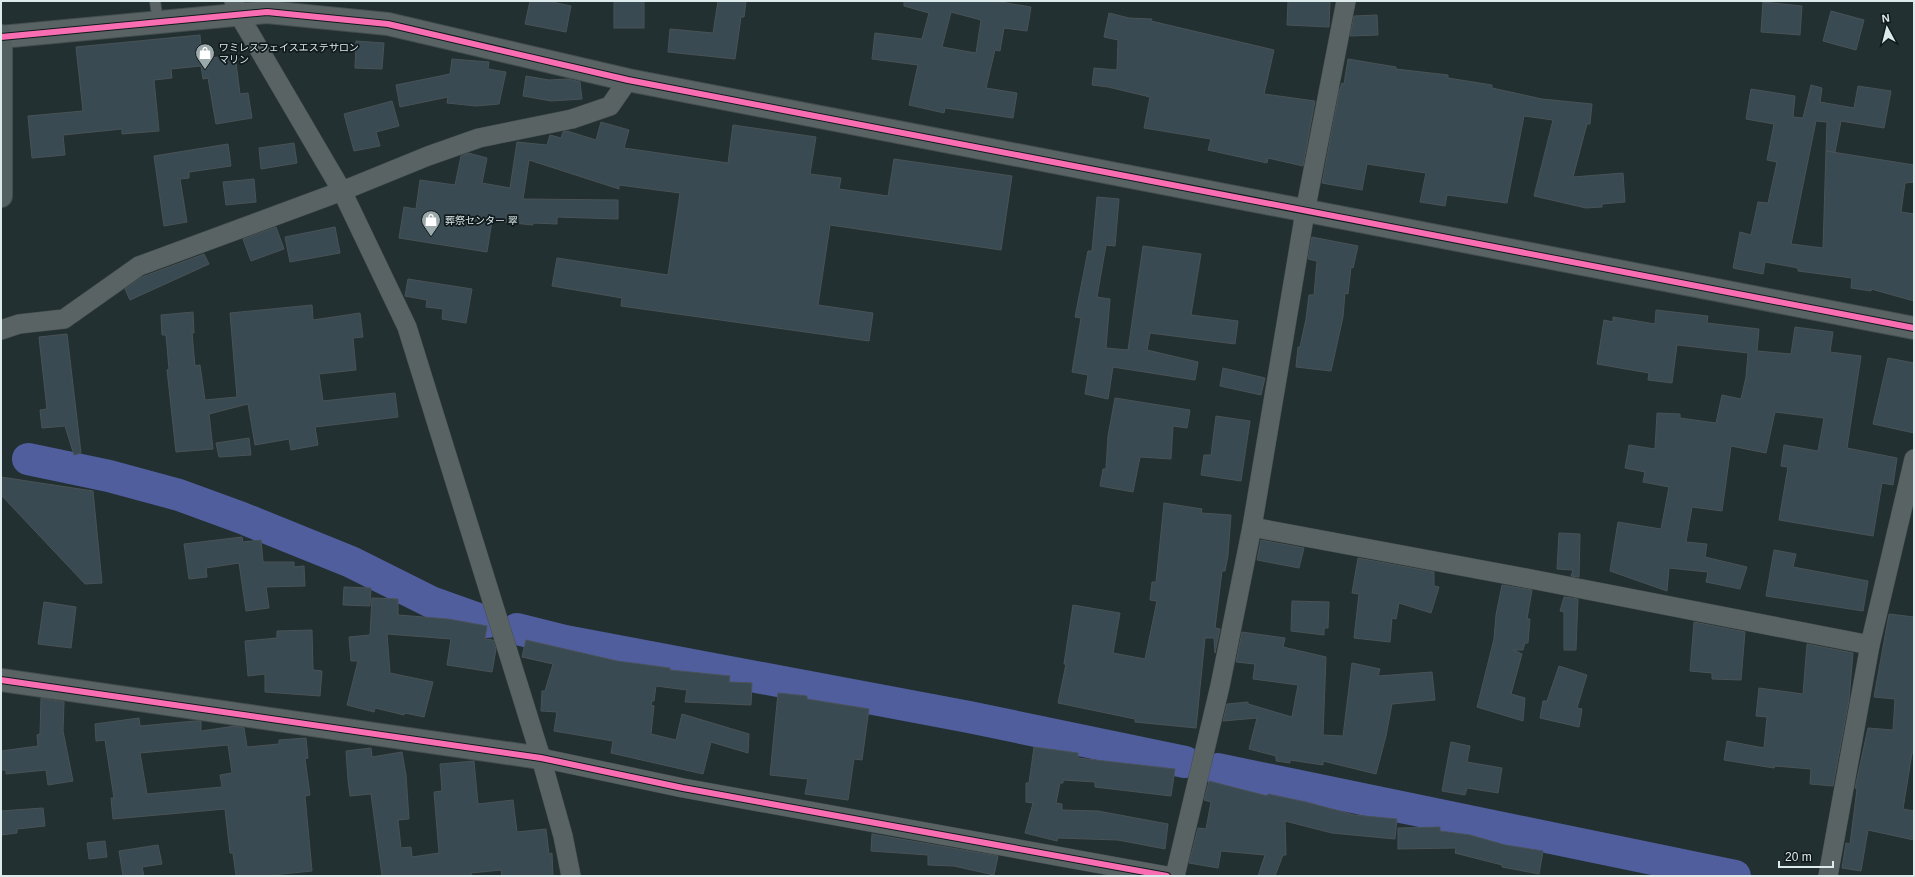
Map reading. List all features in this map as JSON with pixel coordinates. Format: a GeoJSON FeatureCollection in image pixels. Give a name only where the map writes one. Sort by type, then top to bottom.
{"type":"FeatureCollection","features":[{"type":"Feature","properties":{"kind":"main road"},"geometry":{"type":"LineString","coordinates":[[1,36],[1,196]]}},
{"type":"Feature","properties":{"kind":"street"},"geometry":{"type":"LineString","coordinates":[[1175,876],[1220,686],[1252,527],[1305,212],[1346,1]]}},
{"type":"Feature","properties":{"kind":"street"},"geometry":{"type":"LineString","coordinates":[[236,8],[342,191],[408,327],[541,758],[563,836],[571,876]]}},
{"type":"Feature","properties":{"kind":"street"},"geometry":{"type":"LineString","coordinates":[[1,36],[158,22],[236,8],[388,24],[628,80],[1305,212],[1914,328]]}},
{"type":"Feature","properties":{"kind":"street"},"geometry":{"type":"LineString","coordinates":[[1,330],[19,324],[64,319],[139,266],[342,191],[428,156],[479,138],[572,119],[610,106],[628,80]]}},
{"type":"Feature","properties":{"kind":"street"},"geometry":{"type":"LineString","coordinates":[[1828,876],[1870,645],[1914,460]]}},
{"type":"Feature","properties":{"kind":"street"},"geometry":{"type":"LineString","coordinates":[[1252,527],[1536,580],[1870,645]]}},
{"type":"Feature","properties":{"kind":"street"},"geometry":{"type":"LineString","coordinates":[[1,680],[541,758],[683,788],[1167,876]]}},
{"type":"Feature","properties":{"kind":"lane"},"geometry":{"type":"LineString","coordinates":[[155,1],[158,22]]}},
{"type":"Feature","properties":{"kind":"building"},"geometry":{"type":"Polygon","coordinates":[[[530,1],[547,1],[571,6],[566,32],[525,24],[530,1]]]}},
{"type":"Feature","properties":{"kind":"building"},"geometry":{"type":"Polygon","coordinates":[[[614,1],[644,1],[644,28],[614,28],[614,1]]]}},
{"type":"Feature","properties":{"kind":"building"},"geometry":{"type":"Polygon","coordinates":[[[718,1],[746,1],[744,17],[741,17],[735,59],[668,52],[670,29],[713,33],[718,1]]]}},
{"type":"Feature","properties":{"kind":"building"},"geometry":{"type":"Polygon","coordinates":[[[904,1],[994,1],[1031,7],[1027,31],[1004,28],[1000,51],[995,50],[986,88],[1017,93],[1013,118],[945,108],[944,113],[909,105],[918,65],[872,59],[875,33],[922,39],[929,13],[904,6],[904,1]],[[951,12],[942,47],[976,53],[981,20],[951,12]]]}},
{"type":"Feature","properties":{"kind":"building"},"geometry":{"type":"Polygon","coordinates":[[[1288,1],[1330,1],[1329,27],[1287,25],[1288,1]]]}},
{"type":"Feature","properties":{"kind":"building"},"geometry":{"type":"Polygon","coordinates":[[[1763,2],[1802,6],[1800,35],[1761,32],[1763,2]]]}},
{"type":"Feature","properties":{"kind":"building"},"geometry":{"type":"Polygon","coordinates":[[[1831,11],[1864,20],[1856,50],[1823,41],[1831,11]]]}},
{"type":"Feature","properties":{"kind":"building"},"geometry":{"type":"Polygon","coordinates":[[[1109,13],[1129,18],[1152,19],[1151,21],[1274,50],[1264,94],[1315,101],[1303,166],[1268,158],[1267,163],[1208,150],[1211,139],[1144,128],[1150,97],[1108,87],[1092,85],[1094,68],[1117,70],[1118,40],[1104,37],[1109,13]]]}},
{"type":"Feature","properties":{"kind":"building"},"geometry":{"type":"Polygon","coordinates":[[[1377,15],[1378,35],[1350,36],[1354,16],[1377,15]]]}},
{"type":"Feature","properties":{"kind":"building"},"geometry":{"type":"Polygon","coordinates":[[[200,35],[202,59],[235,55],[240,94],[248,93],[252,118],[216,124],[208,78],[203,79],[201,66],[171,69],[172,78],[154,80],[159,131],[122,134],[122,129],[63,135],[65,155],[32,158],[28,116],[83,111],[76,47],[200,35]]]}},
{"type":"Feature","properties":{"kind":"building"},"geometry":{"type":"Polygon","coordinates":[[[356,41],[384,43],[382,69],[355,68],[356,41]]]}},
{"type":"Feature","properties":{"kind":"building"},"geometry":{"type":"Polygon","coordinates":[[[452,59],[489,62],[488,69],[506,72],[499,104],[476,106],[447,103],[448,97],[400,107],[396,85],[450,74],[452,59]]]}},
{"type":"Feature","properties":{"kind":"building"},"geometry":{"type":"Polygon","coordinates":[[[1348,59],[1396,67],[1396,69],[1448,75],[1448,78],[1492,85],[1492,88],[1542,99],[1592,104],[1590,124],[1587,124],[1573,177],[1623,173],[1625,202],[1602,204],[1602,207],[1586,208],[1534,196],[1553,120],[1524,116],[1507,203],[1447,195],[1445,206],[1420,202],[1426,173],[1367,164],[1362,190],[1322,183],[1339,92],[1342,83],[1344,84],[1348,59]]]}},
{"type":"Feature","properties":{"kind":"building"},"geometry":{"type":"Polygon","coordinates":[[[526,76],[549,80],[568,79],[580,82],[582,99],[551,101],[523,96],[526,76]]]}},
{"type":"Feature","properties":{"kind":"building"},"geometry":{"type":"Polygon","coordinates":[[[1811,85],[1822,88],[1820,102],[1854,108],[1858,86],[1891,91],[1884,128],[1841,121],[1835,152],[1826,151],[1914,165],[1914,182],[1905,183],[1901,212],[1914,214],[1914,301],[1871,289],[1871,291],[1851,288],[1852,278],[1798,271],[1798,268],[1765,262],[1763,274],[1733,268],[1740,232],[1751,235],[1758,202],[1768,203],[1777,162],[1767,160],[1774,124],[1746,119],[1751,89],[1795,96],[1793,117],[1803,118],[1811,85]],[[1816,121],[1791,244],[1823,248],[1827,122],[1816,121]]]}},
{"type":"Feature","properties":{"kind":"building"},"geometry":{"type":"Polygon","coordinates":[[[392,101],[399,126],[376,132],[380,146],[354,151],[344,114],[392,101]]]}},
{"type":"Feature","properties":{"kind":"building"},"geometry":{"type":"Polygon","coordinates":[[[601,122],[629,130],[624,148],[728,163],[733,125],[816,137],[810,174],[841,178],[839,189],[888,196],[894,159],[1012,176],[1001,250],[830,225],[818,305],[873,313],[869,341],[621,306],[622,298],[552,286],[557,258],[668,275],[680,193],[619,185],[619,189],[529,160],[523,199],[618,200],[618,219],[557,217],[557,224],[533,223],[533,225],[492,221],[487,252],[399,238],[404,207],[416,209],[420,180],[455,185],[461,156],[468,153],[487,158],[482,183],[510,188],[517,142],[547,145],[550,135],[561,138],[563,132],[567,131],[596,140],[601,122]]]}},
{"type":"Feature","properties":{"kind":"building"},"geometry":{"type":"Polygon","coordinates":[[[294,143],[297,163],[261,169],[259,148],[294,143]]]}},
{"type":"Feature","properties":{"kind":"building"},"geometry":{"type":"Polygon","coordinates":[[[228,144],[231,166],[189,172],[189,178],[180,179],[187,222],[164,226],[154,156],[228,144]]]}},
{"type":"Feature","properties":{"kind":"building"},"geometry":{"type":"Polygon","coordinates":[[[254,179],[256,202],[226,205],[223,182],[254,179]]]}},
{"type":"Feature","properties":{"kind":"building"},"geometry":{"type":"Polygon","coordinates":[[[1097,197],[1119,199],[1115,246],[1106,245],[1097,297],[1110,299],[1106,348],[1128,350],[1143,246],[1201,254],[1191,315],[1238,321],[1235,344],[1150,333],[1147,350],[1198,362],[1195,380],[1113,367],[1108,399],[1085,394],[1088,375],[1072,372],[1081,318],[1075,317],[1088,251],[1092,251],[1097,197]]]}},
{"type":"Feature","properties":{"kind":"building"},"geometry":{"type":"Polygon","coordinates":[[[276,227],[284,249],[251,261],[243,239],[276,227]]]}},
{"type":"Feature","properties":{"kind":"building"},"geometry":{"type":"Polygon","coordinates":[[[335,227],[340,253],[290,262],[285,237],[335,227]]]}},
{"type":"Feature","properties":{"kind":"building"},"geometry":{"type":"Polygon","coordinates":[[[1312,237],[1358,246],[1353,268],[1351,267],[1348,294],[1345,293],[1343,317],[1331,371],[1296,367],[1298,347],[1300,347],[1306,319],[1309,295],[1314,295],[1317,261],[1308,259],[1312,237]]]}},
{"type":"Feature","properties":{"kind":"building"},"geometry":{"type":"Polygon","coordinates":[[[204,254],[209,264],[130,300],[125,289],[142,277],[204,254]]]}},
{"type":"Feature","properties":{"kind":"building"},"geometry":{"type":"Polygon","coordinates":[[[408,279],[472,289],[466,323],[442,319],[443,309],[426,307],[427,300],[405,296],[408,279]]]}},
{"type":"Feature","properties":{"kind":"building"},"geometry":{"type":"Polygon","coordinates":[[[312,305],[313,320],[360,313],[363,337],[353,338],[356,370],[319,374],[323,401],[395,393],[398,417],[315,427],[318,445],[291,450],[289,439],[255,445],[248,404],[209,414],[213,449],[176,452],[167,370],[169,369],[166,335],[162,335],[161,315],[193,312],[194,333],[192,333],[195,366],[200,365],[205,400],[237,397],[230,313],[312,305]]]}},
{"type":"Feature","properties":{"kind":"building"},"geometry":{"type":"Polygon","coordinates":[[[1656,310],[1708,316],[1707,323],[1759,329],[1757,351],[1791,354],[1795,327],[1833,332],[1830,352],[1861,356],[1847,448],[1897,458],[1893,485],[1882,483],[1873,536],[1779,520],[1788,467],[1781,466],[1784,445],[1818,451],[1824,418],[1775,412],[1766,453],[1731,446],[1722,511],[1692,507],[1686,542],[1707,544],[1705,557],[1747,567],[1740,589],[1706,582],[1708,572],[1669,568],[1667,591],[1610,571],[1618,522],[1661,529],[1669,487],[1643,482],[1645,472],[1625,468],[1629,445],[1655,449],[1657,413],[1680,414],[1680,418],[1716,423],[1722,395],[1741,399],[1746,377],[1748,353],[1677,345],[1672,383],[1648,380],[1649,373],[1597,364],[1604,320],[1613,322],[1613,317],[1655,324],[1656,310]]]}},
{"type":"Feature","properties":{"kind":"building"},"geometry":{"type":"Polygon","coordinates":[[[67,334],[81,453],[74,455],[65,426],[42,428],[40,410],[47,409],[39,337],[67,334]]]}},
{"type":"Feature","properties":{"kind":"building"},"geometry":{"type":"Polygon","coordinates":[[[1888,358],[1914,363],[1914,433],[1873,424],[1888,358]]]}},
{"type":"Feature","properties":{"kind":"building"},"geometry":{"type":"Polygon","coordinates":[[[1223,368],[1265,378],[1261,395],[1220,386],[1223,368]]]}},
{"type":"Feature","properties":{"kind":"building"},"geometry":{"type":"Polygon","coordinates":[[[1115,398],[1190,410],[1187,428],[1173,426],[1171,459],[1140,457],[1133,492],[1100,486],[1103,469],[1106,469],[1108,436],[1115,398]]]}},
{"type":"Feature","properties":{"kind":"building"},"geometry":{"type":"Polygon","coordinates":[[[1216,416],[1250,421],[1241,481],[1201,475],[1204,455],[1211,455],[1216,416]]]}},
{"type":"Feature","properties":{"kind":"building"},"geometry":{"type":"Polygon","coordinates":[[[249,438],[251,455],[219,457],[216,443],[249,438]]]}},
{"type":"Feature","properties":{"kind":"building"},"geometry":{"type":"Polygon","coordinates":[[[1,477],[93,491],[102,583],[85,584],[1,495],[1,477]]]}},
{"type":"Feature","properties":{"kind":"building"},"geometry":{"type":"Polygon","coordinates":[[[1164,503],[1202,509],[1201,513],[1231,515],[1228,555],[1225,571],[1222,571],[1215,628],[1220,629],[1215,653],[1214,638],[1205,638],[1196,728],[1135,722],[1135,719],[1058,703],[1066,664],[1064,664],[1073,605],[1120,613],[1113,653],[1145,659],[1157,601],[1150,600],[1152,582],[1156,582],[1164,503]]]}},
{"type":"Feature","properties":{"kind":"building"},"geometry":{"type":"Polygon","coordinates":[[[1559,533],[1580,534],[1579,577],[1571,576],[1573,570],[1557,569],[1559,533]]]}},
{"type":"Feature","properties":{"kind":"building"},"geometry":{"type":"Polygon","coordinates":[[[242,537],[243,542],[261,540],[263,562],[294,562],[294,567],[304,566],[305,586],[266,587],[269,608],[246,611],[239,563],[206,568],[207,577],[189,579],[184,544],[242,537]]]}},
{"type":"Feature","properties":{"kind":"building"},"geometry":{"type":"Polygon","coordinates":[[[1261,540],[1304,548],[1299,568],[1257,560],[1261,540]]]}},
{"type":"Feature","properties":{"kind":"building"},"geometry":{"type":"Polygon","coordinates":[[[1774,550],[1796,554],[1793,567],[1868,581],[1863,611],[1766,596],[1774,550]]]}},
{"type":"Feature","properties":{"kind":"building"},"geometry":{"type":"Polygon","coordinates":[[[1358,558],[1434,572],[1434,586],[1439,587],[1431,613],[1399,603],[1396,619],[1392,618],[1390,642],[1354,638],[1359,594],[1352,593],[1358,558]]]}},
{"type":"Feature","properties":{"kind":"building"},"geometry":{"type":"Polygon","coordinates":[[[1502,585],[1532,590],[1527,619],[1530,619],[1528,643],[1525,643],[1523,650],[1513,650],[1522,654],[1511,694],[1525,698],[1523,721],[1477,707],[1494,639],[1496,615],[1502,585]]]}},
{"type":"Feature","properties":{"kind":"building"},"geometry":{"type":"Polygon","coordinates":[[[344,587],[371,588],[370,606],[343,605],[344,587]]]}},
{"type":"Feature","properties":{"kind":"building"},"geometry":{"type":"Polygon","coordinates":[[[1564,597],[1578,599],[1576,650],[1564,650],[1564,612],[1560,611],[1564,597]]]}},
{"type":"Feature","properties":{"kind":"building"},"geometry":{"type":"Polygon","coordinates":[[[372,598],[398,599],[398,615],[448,619],[487,626],[485,639],[493,640],[496,649],[492,672],[447,665],[451,639],[387,634],[390,673],[433,682],[424,717],[405,713],[404,715],[375,708],[374,712],[347,705],[358,661],[351,661],[349,637],[370,635],[372,598]]]}},
{"type":"Feature","properties":{"kind":"building"},"geometry":{"type":"Polygon","coordinates":[[[1292,601],[1329,602],[1328,628],[1324,628],[1324,635],[1291,631],[1292,601]]]}},
{"type":"Feature","properties":{"kind":"building"},"geometry":{"type":"Polygon","coordinates":[[[44,602],[76,607],[71,648],[38,644],[44,602]]]}},
{"type":"Feature","properties":{"kind":"building"},"geometry":{"type":"Polygon","coordinates":[[[1889,614],[1914,617],[1914,753],[1912,753],[1903,809],[1914,811],[1914,840],[1868,830],[1861,871],[1842,868],[1846,843],[1850,844],[1857,789],[1855,788],[1868,728],[1893,730],[1895,699],[1874,697],[1889,614]]]}},
{"type":"Feature","properties":{"kind":"building"},"geometry":{"type":"Polygon","coordinates":[[[1694,622],[1745,632],[1741,680],[1712,679],[1712,673],[1690,671],[1694,622]]]}},
{"type":"Feature","properties":{"kind":"building"},"geometry":{"type":"Polygon","coordinates":[[[312,630],[313,670],[322,671],[320,696],[265,692],[265,674],[248,676],[245,641],[277,638],[277,631],[312,630]]]}},
{"type":"Feature","properties":{"kind":"building"},"geometry":{"type":"Polygon","coordinates":[[[1242,632],[1285,638],[1283,647],[1326,657],[1323,735],[1343,736],[1352,663],[1380,669],[1378,676],[1432,672],[1435,700],[1392,704],[1386,736],[1376,774],[1323,761],[1323,765],[1290,760],[1290,763],[1276,761],[1276,756],[1249,749],[1257,718],[1223,721],[1227,704],[1248,702],[1248,704],[1292,717],[1298,685],[1253,679],[1255,664],[1236,662],[1242,632]]]}},
{"type":"Feature","properties":{"kind":"building"},"geometry":{"type":"Polygon","coordinates":[[[526,640],[617,661],[670,668],[670,670],[730,676],[729,682],[752,683],[751,705],[685,702],[687,690],[656,686],[654,701],[652,701],[651,705],[654,706],[651,734],[676,740],[682,714],[749,734],[748,753],[711,742],[703,774],[611,753],[613,741],[554,731],[557,712],[541,711],[542,691],[545,691],[553,664],[522,657],[526,640]]]}},
{"type":"Feature","properties":{"kind":"building"},"geometry":{"type":"Polygon","coordinates":[[[1807,644],[1853,653],[1849,700],[1833,786],[1810,784],[1811,769],[1775,766],[1774,768],[1724,760],[1727,741],[1764,748],[1767,717],[1756,716],[1759,688],[1803,694],[1807,644]]]}},
{"type":"Feature","properties":{"kind":"building"},"geometry":{"type":"Polygon","coordinates":[[[1559,666],[1587,675],[1577,708],[1582,709],[1579,727],[1540,718],[1543,701],[1547,701],[1559,666]]]}},
{"type":"Feature","properties":{"kind":"building"},"geometry":{"type":"Polygon","coordinates":[[[778,693],[807,696],[807,699],[869,709],[862,760],[854,759],[848,800],[805,794],[808,779],[770,775],[778,693]]]}},
{"type":"Feature","properties":{"kind":"building"},"geometry":{"type":"Polygon","coordinates":[[[41,698],[64,702],[63,731],[73,781],[48,785],[46,770],[6,774],[6,770],[1,770],[1,751],[38,746],[37,735],[40,734],[41,698]]]}},
{"type":"Feature","properties":{"kind":"building"},"geometry":{"type":"Polygon","coordinates":[[[139,718],[140,726],[201,721],[201,731],[235,726],[244,728],[247,747],[279,744],[279,740],[306,738],[308,758],[305,759],[310,795],[305,796],[312,871],[263,876],[236,876],[233,853],[230,853],[225,809],[113,819],[111,798],[114,798],[105,740],[96,741],[95,724],[139,718]],[[228,745],[140,753],[147,794],[222,787],[220,775],[232,773],[228,745]]]}},
{"type":"Feature","properties":{"kind":"building"},"geometry":{"type":"Polygon","coordinates":[[[1451,742],[1470,746],[1467,762],[1502,768],[1498,793],[1467,788],[1465,795],[1442,791],[1451,742]]]}},
{"type":"Feature","properties":{"kind":"building"},"geometry":{"type":"Polygon","coordinates":[[[1034,747],[1078,753],[1078,758],[1175,769],[1171,796],[1095,787],[1095,782],[1063,780],[1063,783],[1060,783],[1056,803],[1062,804],[1062,810],[1098,811],[1168,824],[1165,849],[1118,840],[1058,838],[1057,841],[1025,833],[1033,803],[1026,802],[1026,783],[1029,783],[1034,747]]]}},
{"type":"Feature","properties":{"kind":"building"},"geometry":{"type":"Polygon","coordinates":[[[371,748],[372,757],[402,752],[406,775],[409,819],[398,820],[401,848],[411,847],[412,857],[439,853],[434,792],[442,791],[440,764],[474,761],[478,804],[513,800],[517,832],[546,829],[549,854],[552,853],[553,876],[502,876],[501,870],[471,873],[472,876],[382,876],[371,794],[350,796],[348,780],[346,751],[371,748]]]}},
{"type":"Feature","properties":{"kind":"building"},"geometry":{"type":"Polygon","coordinates":[[[1209,781],[1267,796],[1268,794],[1306,802],[1354,815],[1397,819],[1395,839],[1332,833],[1285,821],[1286,855],[1283,855],[1275,876],[1258,876],[1265,855],[1221,851],[1218,868],[1189,863],[1198,828],[1206,829],[1211,802],[1204,800],[1209,781]]]}},
{"type":"Feature","properties":{"kind":"building"},"geometry":{"type":"Polygon","coordinates":[[[43,808],[45,826],[17,829],[17,833],[1,835],[1,811],[43,808]]]}},
{"type":"Feature","properties":{"kind":"building"},"geometry":{"type":"Polygon","coordinates":[[[1440,827],[1440,831],[1470,835],[1505,845],[1543,851],[1539,874],[1502,867],[1502,865],[1455,853],[1456,848],[1398,849],[1398,828],[1440,827]]]}},
{"type":"Feature","properties":{"kind":"building"},"geometry":{"type":"Polygon","coordinates":[[[872,834],[998,856],[994,875],[954,866],[928,865],[928,855],[871,851],[872,834]]]}},
{"type":"Feature","properties":{"kind":"building"},"geometry":{"type":"Polygon","coordinates":[[[105,841],[107,857],[89,859],[87,843],[105,841]]]}},
{"type":"Feature","properties":{"kind":"building"},"geometry":{"type":"Polygon","coordinates":[[[158,845],[162,864],[142,867],[144,876],[123,876],[119,851],[158,845]]]}},
{"type":"Feature","properties":{"kind":"waterway"},"geometry":{"type":"LineString","coordinates":[[28,459],[109,476],[179,495],[242,518],[351,562],[431,602],[487,622]]}},
{"type":"Feature","properties":{"kind":"waterway"},"geometry":{"type":"LineString","coordinates":[[517,629],[565,641],[969,717],[1185,762]]}},
{"type":"Feature","properties":{"kind":"waterway"},"geometry":{"type":"LineString","coordinates":[[1217,769],[1735,876]]}},
{"type":"Feature","properties":{"kind":"cycle path"},"geometry":{"type":"LineString","coordinates":[[1,37],[267,12],[388,24],[628,80],[1914,328]]}},
{"type":"Feature","properties":{"kind":"cycle path"},"geometry":{"type":"LineString","coordinates":[[1,680],[541,758],[683,788],[1167,876]]}},
{"type":"Feature","properties":{"kind":"place","name":"ワミレスフェイスエステサロン マリン"},"geometry":{"type":"Point","coordinates":[205,70]}},
{"type":"Feature","properties":{"kind":"place","name":"葬祭センター 翠"},"geometry":{"type":"Point","coordinates":[431,237]}}]}
